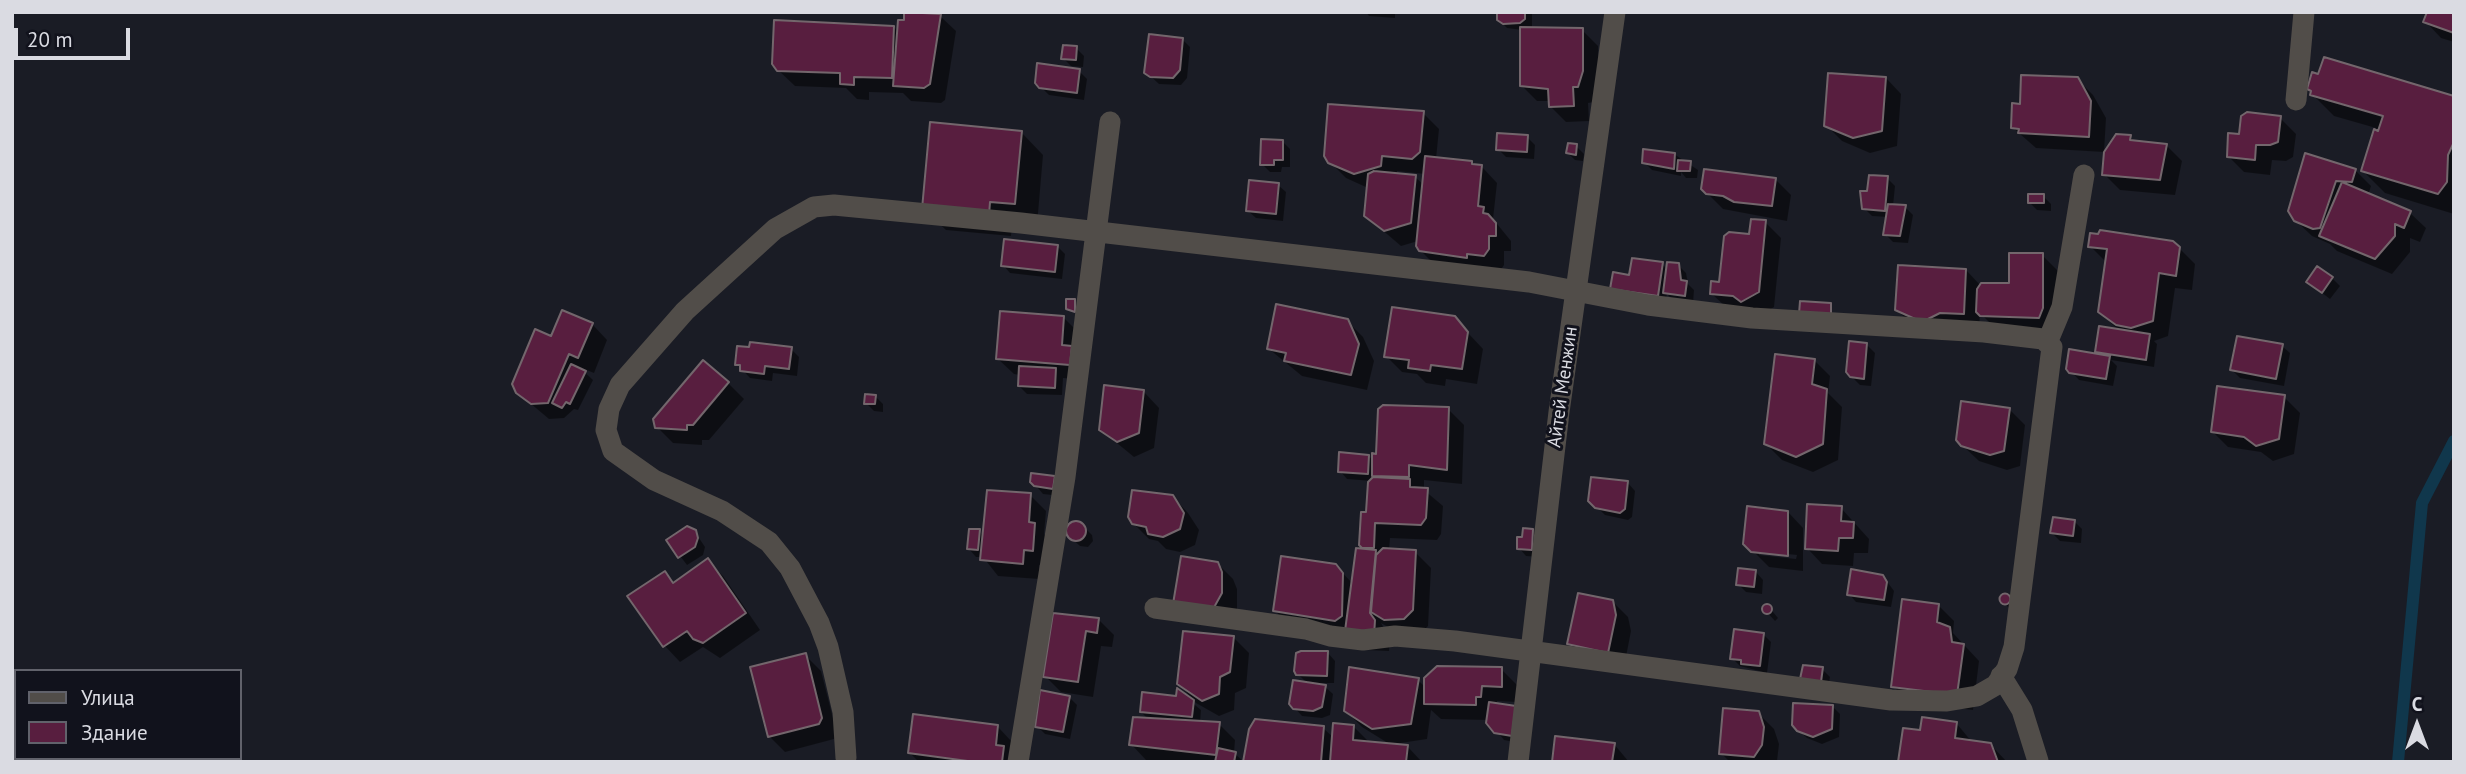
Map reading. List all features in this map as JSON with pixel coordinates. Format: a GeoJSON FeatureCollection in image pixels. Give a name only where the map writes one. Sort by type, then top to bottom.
{"type":"FeatureCollection","features":[{"type":"Feature","properties":{"kind":"street","name":"Айтей Менжин"},"geometry":{"type":"LineString","coordinates":[[1518,762],[1559,412],[1615,12]]}},
{"type":"Feature","properties":{"kind":"street"},"geometry":{"type":"LineString","coordinates":[[2296,100],[2304,12]]}},
{"type":"Feature","properties":{"kind":"street"},"geometry":{"type":"LineString","coordinates":[[1018,762],[1065,477],[1110,122]]}},
{"type":"Feature","properties":{"kind":"street"},"geometry":{"type":"LineString","coordinates":[[2047,343],[2062,307],[2084,175]]}},
{"type":"Feature","properties":{"kind":"street"},"geometry":{"type":"LineString","coordinates":[[846,758],[844,712],[828,647],[820,623],[790,568],[769,542],[723,511],[654,480],[613,451],[606,430],[609,409],[620,385],[685,311],[775,229],[814,207],[841,206],[1094,233],[1577,290],[1648,305],[1752,317],[1984,332],[2043,339],[2052,347],[2045,422],[2014,647],[1996,685],[1977,696],[1947,702],[1891,699],[1532,651],[1395,636],[1363,640],[1155,608]]}},
{"type":"Feature","properties":{"kind":"street"},"geometry":{"type":"LineString","coordinates":[[2001,676],[2022,710],[2038,761]]}},
{"type":"Feature","properties":{"kind":"building"},"geometry":{"type":"Polygon","coordinates":[[[904,12],[941,14],[930,84],[924,88],[893,86],[898,20],[904,20],[904,12]]]}},
{"type":"Feature","properties":{"kind":"building"},"geometry":{"type":"Polygon","coordinates":[[[1497,12],[1525,12],[1525,19],[1520,23],[1503,24],[1497,20],[1497,12]]]}},
{"type":"Feature","properties":{"kind":"building"},"geometry":{"type":"Polygon","coordinates":[[[2427,12],[2454,12],[2454,33],[2423,22],[2427,12]]]}},
{"type":"Feature","properties":{"kind":"building"},"geometry":{"type":"Polygon","coordinates":[[[774,20],[894,26],[892,78],[854,77],[854,85],[840,84],[840,73],[777,71],[772,64],[774,20]]]}},
{"type":"Feature","properties":{"kind":"building"},"geometry":{"type":"Polygon","coordinates":[[[1520,27],[1583,28],[1583,71],[1578,87],[1573,87],[1574,106],[1549,107],[1548,89],[1520,86],[1520,27]]]}},
{"type":"Feature","properties":{"kind":"building"},"geometry":{"type":"Polygon","coordinates":[[[1149,34],[1183,38],[1180,70],[1173,78],[1150,77],[1144,73],[1149,34]]]}},
{"type":"Feature","properties":{"kind":"building"},"geometry":{"type":"Polygon","coordinates":[[[1063,45],[1077,46],[1076,60],[1061,59],[1063,45]]]}},
{"type":"Feature","properties":{"kind":"building"},"geometry":{"type":"Polygon","coordinates":[[[2324,57],[2454,96],[2454,142],[2448,155],[2447,182],[2438,194],[2361,171],[2374,129],[2378,131],[2383,116],[2310,95],[2311,91],[2307,89],[2312,72],[2318,74],[2324,57]]]}},
{"type":"Feature","properties":{"kind":"building"},"geometry":{"type":"Polygon","coordinates":[[[1037,63],[1080,69],[1077,93],[1039,88],[1035,83],[1037,63]]]}},
{"type":"Feature","properties":{"kind":"building"},"geometry":{"type":"Polygon","coordinates":[[[1828,73],[1886,77],[1882,131],[1853,138],[1824,126],[1828,73]]]}},
{"type":"Feature","properties":{"kind":"building"},"geometry":{"type":"Polygon","coordinates":[[[2021,75],[2078,77],[2091,101],[2089,137],[2018,133],[2019,129],[2011,128],[2012,103],[2020,104],[2021,75]]]}},
{"type":"Feature","properties":{"kind":"building"},"geometry":{"type":"Polygon","coordinates":[[[1328,104],[1424,111],[1420,152],[1412,159],[1382,156],[1381,166],[1354,174],[1328,163],[1324,156],[1328,104]]]}},
{"type":"Feature","properties":{"kind":"building"},"geometry":{"type":"Polygon","coordinates":[[[2247,112],[2281,116],[2278,142],[2256,145],[2255,160],[2227,157],[2228,133],[2239,134],[2241,116],[2247,112]]]}},
{"type":"Feature","properties":{"kind":"building"},"geometry":{"type":"Polygon","coordinates":[[[930,122],[1022,131],[1015,204],[990,202],[989,215],[922,209],[930,122]]]}},
{"type":"Feature","properties":{"kind":"building"},"geometry":{"type":"Polygon","coordinates":[[[1497,133],[1528,135],[1527,152],[1496,150],[1497,133]]]}},
{"type":"Feature","properties":{"kind":"building"},"geometry":{"type":"Polygon","coordinates":[[[2116,134],[2131,135],[2130,140],[2167,144],[2160,180],[2102,175],[2104,152],[2116,134]]]}},
{"type":"Feature","properties":{"kind":"building"},"geometry":{"type":"Polygon","coordinates":[[[1261,139],[1283,140],[1283,160],[1274,160],[1274,165],[1260,165],[1261,139]]]}},
{"type":"Feature","properties":{"kind":"building"},"geometry":{"type":"Polygon","coordinates":[[[1568,143],[1577,144],[1576,155],[1566,153],[1568,143]]]}},
{"type":"Feature","properties":{"kind":"building"},"geometry":{"type":"Polygon","coordinates":[[[1643,149],[1675,153],[1674,169],[1642,163],[1643,149]]]}},
{"type":"Feature","properties":{"kind":"building"},"geometry":{"type":"Polygon","coordinates":[[[2305,153],[2356,169],[2352,182],[2336,181],[2320,228],[2313,229],[2294,221],[2288,211],[2305,153]]]}},
{"type":"Feature","properties":{"kind":"building"},"geometry":{"type":"Polygon","coordinates":[[[1425,156],[1472,161],[1472,164],[1482,165],[1478,206],[1484,207],[1483,213],[1488,214],[1496,223],[1496,236],[1489,236],[1489,249],[1484,256],[1467,254],[1467,258],[1419,251],[1416,246],[1425,156]]]}},
{"type":"Feature","properties":{"kind":"building"},"geometry":{"type":"Polygon","coordinates":[[[1678,160],[1691,161],[1690,171],[1677,171],[1678,160]]]}},
{"type":"Feature","properties":{"kind":"building"},"geometry":{"type":"Polygon","coordinates":[[[1704,169],[1776,178],[1772,206],[1734,202],[1723,196],[1706,194],[1701,189],[1704,169]]]}},
{"type":"Feature","properties":{"kind":"building"},"geometry":{"type":"Polygon","coordinates":[[[1374,171],[1416,175],[1411,223],[1384,231],[1364,216],[1368,174],[1374,171]]]}},
{"type":"Feature","properties":{"kind":"building"},"geometry":{"type":"Polygon","coordinates":[[[1869,175],[1888,176],[1885,211],[1862,209],[1860,191],[1867,191],[1869,175]]]}},
{"type":"Feature","properties":{"kind":"building"},"geometry":{"type":"Polygon","coordinates":[[[1249,180],[1279,183],[1276,214],[1246,211],[1249,180]]]}},
{"type":"Feature","properties":{"kind":"building"},"geometry":{"type":"Polygon","coordinates":[[[2342,182],[2411,211],[2404,228],[2395,224],[2395,236],[2375,259],[2319,236],[2342,182]]]}},
{"type":"Feature","properties":{"kind":"building"},"geometry":{"type":"Polygon","coordinates":[[[2028,194],[2044,194],[2044,203],[2028,203],[2028,194]]]}},
{"type":"Feature","properties":{"kind":"building"},"geometry":{"type":"Polygon","coordinates":[[[1888,204],[1906,205],[1900,236],[1883,235],[1888,204]]]}},
{"type":"Feature","properties":{"kind":"building"},"geometry":{"type":"Polygon","coordinates":[[[1751,219],[1766,220],[1759,292],[1741,302],[1733,296],[1710,294],[1711,281],[1719,282],[1724,236],[1729,232],[1749,234],[1751,219]]]}},
{"type":"Feature","properties":{"kind":"building"},"geometry":{"type":"Polygon","coordinates":[[[2100,230],[2173,241],[2180,247],[2176,276],[2159,273],[2153,321],[2131,328],[2116,325],[2098,312],[2107,249],[2088,247],[2090,233],[2098,234],[2100,230]]]}},
{"type":"Feature","properties":{"kind":"building"},"geometry":{"type":"Polygon","coordinates":[[[1004,239],[1058,245],[1055,272],[1001,266],[1004,239]]]}},
{"type":"Feature","properties":{"kind":"building"},"geometry":{"type":"Polygon","coordinates":[[[2009,253],[2043,253],[2043,308],[2039,318],[1980,316],[1976,312],[1977,289],[1981,283],[2009,283],[2009,253]]]}},
{"type":"Feature","properties":{"kind":"building"},"geometry":{"type":"Polygon","coordinates":[[[1632,258],[1663,262],[1658,296],[1610,289],[1613,272],[1629,275],[1632,258]]]}},
{"type":"Feature","properties":{"kind":"building"},"geometry":{"type":"Polygon","coordinates":[[[1667,262],[1679,263],[1681,280],[1687,281],[1685,296],[1663,293],[1667,262]]]}},
{"type":"Feature","properties":{"kind":"building"},"geometry":{"type":"Polygon","coordinates":[[[1898,265],[1966,269],[1964,314],[1940,313],[1922,322],[1895,310],[1898,265]]]}},
{"type":"Feature","properties":{"kind":"building"},"geometry":{"type":"Polygon","coordinates":[[[2317,266],[2333,277],[2322,293],[2306,282],[2317,266]]]}},
{"type":"Feature","properties":{"kind":"building"},"geometry":{"type":"Polygon","coordinates":[[[1066,299],[1075,299],[1075,312],[1066,309],[1066,299]]]}},
{"type":"Feature","properties":{"kind":"building"},"geometry":{"type":"Polygon","coordinates":[[[1800,301],[1831,303],[1831,316],[1799,314],[1800,301]]]}},
{"type":"Feature","properties":{"kind":"building"},"geometry":{"type":"Polygon","coordinates":[[[1276,304],[1348,319],[1359,344],[1351,375],[1284,361],[1286,353],[1267,349],[1276,304]]]}},
{"type":"Feature","properties":{"kind":"building"},"geometry":{"type":"Polygon","coordinates":[[[1392,307],[1455,316],[1468,332],[1462,369],[1431,365],[1430,371],[1408,368],[1409,360],[1384,357],[1392,307]]]}},
{"type":"Feature","properties":{"kind":"building"},"geometry":{"type":"Polygon","coordinates":[[[562,310],[593,323],[578,358],[569,354],[548,403],[531,404],[516,393],[512,384],[535,329],[551,336],[562,310]]]}},
{"type":"Feature","properties":{"kind":"building"},"geometry":{"type":"Polygon","coordinates":[[[1000,311],[1064,316],[1062,345],[1072,346],[1070,365],[996,359],[1000,311]]]}},
{"type":"Feature","properties":{"kind":"building"},"geometry":{"type":"Polygon","coordinates":[[[2099,326],[2150,334],[2146,360],[2095,352],[2099,326]]]}},
{"type":"Feature","properties":{"kind":"building"},"geometry":{"type":"Polygon","coordinates":[[[2237,336],[2283,344],[2276,379],[2230,370],[2237,336]]]}},
{"type":"Feature","properties":{"kind":"building"},"geometry":{"type":"Polygon","coordinates":[[[1849,341],[1867,343],[1864,379],[1850,377],[1846,372],[1849,341]]]}},
{"type":"Feature","properties":{"kind":"building"},"geometry":{"type":"Polygon","coordinates":[[[750,342],[792,347],[789,369],[765,366],[764,374],[740,371],[740,365],[735,365],[737,346],[749,347],[750,342]]]}},
{"type":"Feature","properties":{"kind":"building"},"geometry":{"type":"Polygon","coordinates":[[[2069,349],[2110,356],[2106,379],[2069,373],[2066,369],[2069,349]]]}},
{"type":"Feature","properties":{"kind":"building"},"geometry":{"type":"Polygon","coordinates":[[[1775,354],[1815,359],[1812,384],[1827,389],[1823,444],[1796,457],[1764,444],[1775,354]]]}},
{"type":"Feature","properties":{"kind":"building"},"geometry":{"type":"Polygon","coordinates":[[[703,360],[729,382],[693,425],[687,425],[687,430],[655,428],[653,419],[703,360]]]}},
{"type":"Feature","properties":{"kind":"building"},"geometry":{"type":"Polygon","coordinates":[[[571,364],[586,371],[570,404],[566,402],[562,408],[552,403],[571,364]]]}},
{"type":"Feature","properties":{"kind":"building"},"geometry":{"type":"Polygon","coordinates":[[[1019,366],[1056,368],[1055,388],[1018,386],[1019,366]]]}},
{"type":"Feature","properties":{"kind":"building"},"geometry":{"type":"Polygon","coordinates":[[[1104,385],[1144,390],[1139,433],[1117,442],[1099,430],[1104,385]]]}},
{"type":"Feature","properties":{"kind":"building"},"geometry":{"type":"Polygon","coordinates":[[[2217,386],[2285,395],[2279,439],[2256,446],[2244,437],[2211,432],[2217,386]]]}},
{"type":"Feature","properties":{"kind":"building"},"geometry":{"type":"Polygon","coordinates":[[[865,394],[876,395],[875,404],[864,404],[865,394]]]}},
{"type":"Feature","properties":{"kind":"building"},"geometry":{"type":"Polygon","coordinates":[[[1961,401],[2010,408],[2004,451],[1990,455],[1961,446],[1956,440],[1961,401]]]}},
{"type":"Feature","properties":{"kind":"building"},"geometry":{"type":"Polygon","coordinates":[[[1383,405],[1449,407],[1447,470],[1409,465],[1409,477],[1372,476],[1378,409],[1383,405]]]}},
{"type":"Feature","properties":{"kind":"building"},"geometry":{"type":"Polygon","coordinates":[[[1339,452],[1369,455],[1368,474],[1338,472],[1339,452]]]}},
{"type":"Feature","properties":{"kind":"building"},"geometry":{"type":"Polygon","coordinates":[[[1031,473],[1055,476],[1053,489],[1034,486],[1030,482],[1031,473]]]}},
{"type":"Feature","properties":{"kind":"building"},"geometry":{"type":"Polygon","coordinates":[[[1373,477],[1410,479],[1410,487],[1428,488],[1426,518],[1421,525],[1375,523],[1374,548],[1362,548],[1359,545],[1361,512],[1366,512],[1368,482],[1373,477]]]}},
{"type":"Feature","properties":{"kind":"building"},"geometry":{"type":"Polygon","coordinates":[[[1591,477],[1628,481],[1625,509],[1620,513],[1595,508],[1588,501],[1591,477]]]}},
{"type":"Feature","properties":{"kind":"building"},"geometry":{"type":"Polygon","coordinates":[[[987,490],[1031,493],[1029,522],[1035,523],[1033,551],[1024,550],[1023,564],[980,560],[987,490]]]}},
{"type":"Feature","properties":{"kind":"building"},"geometry":{"type":"Polygon","coordinates":[[[1132,490],[1173,495],[1184,513],[1180,529],[1163,537],[1148,534],[1146,527],[1132,524],[1128,517],[1132,490]]]}},
{"type":"Feature","properties":{"kind":"building"},"geometry":{"type":"Polygon","coordinates":[[[1807,504],[1842,506],[1841,521],[1854,522],[1853,538],[1839,538],[1838,551],[1805,549],[1807,504]]]}},
{"type":"Feature","properties":{"kind":"building"},"geometry":{"type":"Polygon","coordinates":[[[1747,506],[1788,511],[1788,556],[1751,552],[1743,544],[1747,506]]]}},
{"type":"Feature","properties":{"kind":"building"},"geometry":{"type":"Polygon","coordinates":[[[2053,517],[2075,520],[2073,536],[2050,533],[2053,517]]]}},
{"type":"Feature","properties":{"kind":"building"},"geometry":{"type":"Polygon","coordinates":[[[1076,521],[1083,524],[1086,531],[1083,538],[1076,541],[1069,538],[1066,531],[1069,524],[1076,521]]]}},
{"type":"Feature","properties":{"kind":"building"},"geometry":{"type":"Polygon","coordinates":[[[687,526],[696,530],[698,538],[695,547],[678,558],[666,540],[687,526]]]}},
{"type":"Feature","properties":{"kind":"building"},"geometry":{"type":"Polygon","coordinates":[[[1523,528],[1533,529],[1532,550],[1517,549],[1517,537],[1522,537],[1523,528]]]}},
{"type":"Feature","properties":{"kind":"building"},"geometry":{"type":"Polygon","coordinates":[[[969,529],[980,529],[978,550],[967,549],[969,529]]]}},
{"type":"Feature","properties":{"kind":"building"},"geometry":{"type":"Polygon","coordinates":[[[1356,548],[1376,550],[1370,613],[1375,620],[1374,636],[1345,631],[1356,548]]]}},
{"type":"Feature","properties":{"kind":"building"},"geometry":{"type":"Polygon","coordinates":[[[1383,548],[1416,550],[1413,610],[1404,619],[1384,620],[1371,612],[1376,555],[1383,548]]]}},
{"type":"Feature","properties":{"kind":"building"},"geometry":{"type":"Polygon","coordinates":[[[1181,556],[1218,562],[1222,572],[1222,593],[1212,611],[1173,604],[1181,556]]]}},
{"type":"Feature","properties":{"kind":"building"},"geometry":{"type":"Polygon","coordinates":[[[1281,556],[1336,564],[1343,573],[1342,616],[1335,621],[1273,611],[1281,556]]]}},
{"type":"Feature","properties":{"kind":"building"},"geometry":{"type":"Polygon","coordinates":[[[708,558],[746,613],[703,643],[693,639],[687,631],[663,647],[627,596],[665,571],[673,583],[708,558]]]}},
{"type":"Feature","properties":{"kind":"building"},"geometry":{"type":"Polygon","coordinates":[[[1738,568],[1756,570],[1754,587],[1736,585],[1738,568]]]}},
{"type":"Feature","properties":{"kind":"building"},"geometry":{"type":"Polygon","coordinates":[[[1851,569],[1883,575],[1887,582],[1884,600],[1847,595],[1851,569]]]}},
{"type":"Feature","properties":{"kind":"building"},"geometry":{"type":"Polygon","coordinates":[[[1578,593],[1613,600],[1616,615],[1608,653],[1567,644],[1578,593]]]}},
{"type":"Feature","properties":{"kind":"building"},"geometry":{"type":"Polygon","coordinates":[[[2005,593],[2011,599],[2005,605],[1999,599],[2005,593]]]}},
{"type":"Feature","properties":{"kind":"building"},"geometry":{"type":"Polygon","coordinates":[[[1902,599],[1939,604],[1937,622],[1950,627],[1952,642],[1964,644],[1957,695],[1891,687],[1902,599]]]}},
{"type":"Feature","properties":{"kind":"building"},"geometry":{"type":"Polygon","coordinates":[[[1767,604],[1771,605],[1771,613],[1767,614],[1763,613],[1762,609],[1763,605],[1767,604]]]}},
{"type":"Feature","properties":{"kind":"building"},"geometry":{"type":"Polygon","coordinates":[[[1053,613],[1099,618],[1097,633],[1086,631],[1078,682],[1043,677],[1053,613]]]}},
{"type":"Feature","properties":{"kind":"building"},"geometry":{"type":"Polygon","coordinates":[[[1734,629],[1764,633],[1760,666],[1741,664],[1741,660],[1730,659],[1734,629]]]}},
{"type":"Feature","properties":{"kind":"building"},"geometry":{"type":"Polygon","coordinates":[[[1183,631],[1234,636],[1230,672],[1220,677],[1219,694],[1202,701],[1177,684],[1183,631]]]}},
{"type":"Feature","properties":{"kind":"building"},"geometry":{"type":"Polygon","coordinates":[[[1328,651],[1327,676],[1296,675],[1296,653],[1328,651]]]}},
{"type":"Feature","properties":{"kind":"building"},"geometry":{"type":"Polygon","coordinates":[[[806,653],[822,718],[819,724],[768,737],[750,667],[806,653]]]}},
{"type":"Feature","properties":{"kind":"building"},"geometry":{"type":"Polygon","coordinates":[[[1803,665],[1823,667],[1821,682],[1800,679],[1803,665]]]}},
{"type":"Feature","properties":{"kind":"building"},"geometry":{"type":"Polygon","coordinates":[[[1437,666],[1502,667],[1502,687],[1482,686],[1481,697],[1476,697],[1476,705],[1424,704],[1424,678],[1437,666]]]}},
{"type":"Feature","properties":{"kind":"building"},"geometry":{"type":"Polygon","coordinates":[[[1349,667],[1419,678],[1411,724],[1372,729],[1344,711],[1349,667]]]}},
{"type":"Feature","properties":{"kind":"building"},"geometry":{"type":"Polygon","coordinates":[[[1293,680],[1326,685],[1322,707],[1313,711],[1293,709],[1289,704],[1293,680]]]}},
{"type":"Feature","properties":{"kind":"building"},"geometry":{"type":"Polygon","coordinates":[[[1177,688],[1194,700],[1192,717],[1140,712],[1142,692],[1176,696],[1177,688]]]}},
{"type":"Feature","properties":{"kind":"building"},"geometry":{"type":"Polygon","coordinates":[[[1040,690],[1070,696],[1063,732],[1035,727],[1040,690]]]}},
{"type":"Feature","properties":{"kind":"building"},"geometry":{"type":"Polygon","coordinates":[[[1489,702],[1516,706],[1512,736],[1494,733],[1486,723],[1489,702]]]}},
{"type":"Feature","properties":{"kind":"building"},"geometry":{"type":"Polygon","coordinates":[[[1793,703],[1833,705],[1832,729],[1813,737],[1797,731],[1792,725],[1793,703]]]}},
{"type":"Feature","properties":{"kind":"building"},"geometry":{"type":"Polygon","coordinates":[[[1723,708],[1759,711],[1764,727],[1762,745],[1754,757],[1719,754],[1723,708]]]}},
{"type":"Feature","properties":{"kind":"building"},"geometry":{"type":"Polygon","coordinates":[[[913,714],[998,725],[996,745],[1004,746],[1002,762],[975,762],[908,753],[913,714]]]}},
{"type":"Feature","properties":{"kind":"building"},"geometry":{"type":"Polygon","coordinates":[[[1133,717],[1220,722],[1216,755],[1129,745],[1133,717]]]}},
{"type":"Feature","properties":{"kind":"building"},"geometry":{"type":"Polygon","coordinates":[[[1922,717],[1957,722],[1955,738],[1991,743],[1998,762],[1898,762],[1903,728],[1920,730],[1922,717]]]}},
{"type":"Feature","properties":{"kind":"building"},"geometry":{"type":"Polygon","coordinates":[[[1255,719],[1324,726],[1321,762],[1243,762],[1249,729],[1255,719]]]}},
{"type":"Feature","properties":{"kind":"building"},"geometry":{"type":"Polygon","coordinates":[[[1333,723],[1354,725],[1353,740],[1408,745],[1406,762],[1330,762],[1333,723]]]}},
{"type":"Feature","properties":{"kind":"building"},"geometry":{"type":"Polygon","coordinates":[[[1555,736],[1615,743],[1612,762],[1552,762],[1555,736]]]}},
{"type":"Feature","properties":{"kind":"building"},"geometry":{"type":"Polygon","coordinates":[[[1218,748],[1236,752],[1234,762],[1215,762],[1218,748]]]}},
{"type":"Feature","properties":{"kind":"waterway"},"geometry":{"type":"LineString","coordinates":[[2398,762],[2422,503],[2454,441]]}}]}
